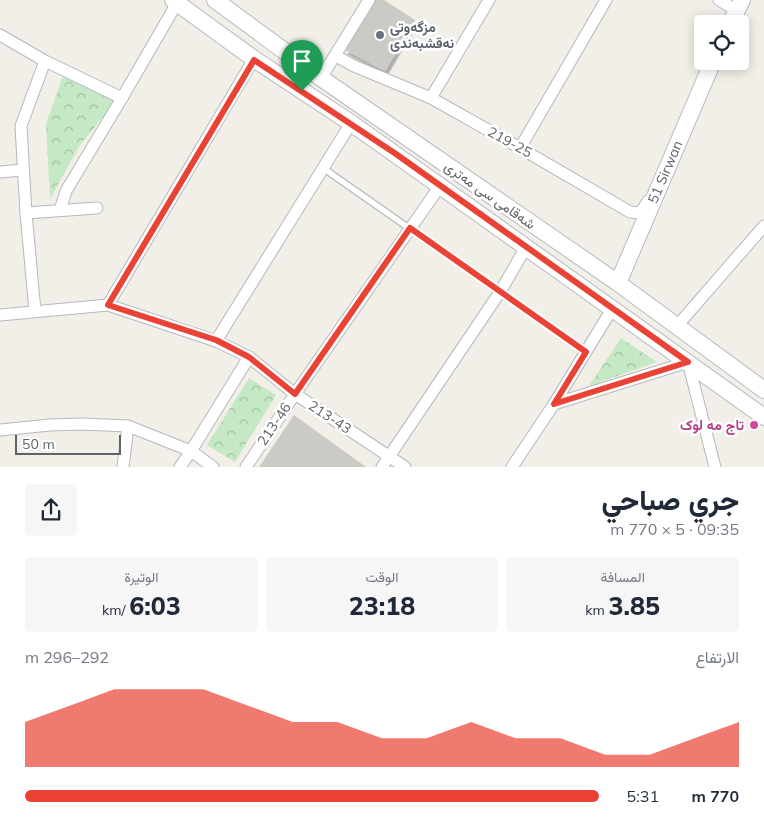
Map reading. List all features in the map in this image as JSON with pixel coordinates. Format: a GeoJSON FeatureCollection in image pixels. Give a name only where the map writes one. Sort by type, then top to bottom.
{"type":"FeatureCollection","features":[{"type":"Feature","properties":{"kind":"main road","name":"شەقامی سی مەتری"},"geometry":{"type":"LineString","coordinates":[[215,0],[321,78],[618,283],[764,390]]}},
{"type":"Feature","properties":{"kind":"main road","name":"شەقامی سی مەتری"},"geometry":{"type":"LineString","coordinates":[[175,1],[254,60],[351,123],[764,416]]}},
{"type":"Feature","properties":{"kind":"main road","name":"51 Sirwan"},"geometry":{"type":"LineString","coordinates":[[618,283],[709,70]]}},
{"type":"Feature","properties":{"kind":"street"},"geometry":{"type":"LineString","coordinates":[[321,78],[369,0]]}},
{"type":"Feature","properties":{"kind":"street"},"geometry":{"type":"LineString","coordinates":[[431,98],[489,0]]}},
{"type":"Feature","properties":{"kind":"street"},"geometry":{"type":"LineString","coordinates":[[520,148],[606,0]]}},
{"type":"Feature","properties":{"kind":"street"},"geometry":{"type":"LineString","coordinates":[[719,0],[736,11]]}},
{"type":"Feature","properties":{"kind":"street"},"geometry":{"type":"LineString","coordinates":[[60,210],[66,191],[122,98],[175,1]]}},
{"type":"Feature","properties":{"kind":"street"},"geometry":{"type":"LineString","coordinates":[[0,35],[45,61],[122,98]]}},
{"type":"Feature","properties":{"kind":"street","name":"219-25"},"geometry":{"type":"LineString","coordinates":[[336,56],[354,66],[431,98],[630,212],[638,213],[643,209],[665,174]]}},
{"type":"Feature","properties":{"kind":"street"},"geometry":{"type":"LineString","coordinates":[[108,305],[254,60]]}},
{"type":"Feature","properties":{"kind":"street"},"geometry":{"type":"LineString","coordinates":[[35,311],[26,213],[21,126],[45,61]]}},
{"type":"Feature","properties":{"kind":"street"},"geometry":{"type":"LineString","coordinates":[[216,340],[351,123]]}},
{"type":"Feature","properties":{"kind":"street"},"geometry":{"type":"LineString","coordinates":[[0,172],[23,170]]}},
{"type":"Feature","properties":{"kind":"street","name":"213-46"},"geometry":{"type":"LineString","coordinates":[[246,466],[440,186]]}},
{"type":"Feature","properties":{"kind":"street"},"geometry":{"type":"LineString","coordinates":[[26,213],[97,208]]}},
{"type":"Feature","properties":{"kind":"street"},"geometry":{"type":"LineString","coordinates":[[677,326],[764,226]]}},
{"type":"Feature","properties":{"kind":"street"},"geometry":{"type":"LineString","coordinates":[[382,466],[500,292],[526,247]]}},
{"type":"Feature","properties":{"kind":"street","name":"213-43"},"geometry":{"type":"LineString","coordinates":[[0,314],[108,305],[216,340],[249,357],[295,394],[406,466]]}},
{"type":"Feature","properties":{"kind":"street"},"geometry":{"type":"LineString","coordinates":[[512,466],[554,404],[612,309]]}},
{"type":"Feature","properties":{"kind":"street"},"geometry":{"type":"LineString","coordinates":[[180,466],[249,357]]}},
{"type":"Feature","properties":{"kind":"street"},"geometry":{"type":"LineString","coordinates":[[554,404],[688,362],[715,466]]}},
{"type":"Feature","properties":{"kind":"street"},"geometry":{"type":"LineString","coordinates":[[0,430],[82,424],[128,426],[191,451],[213,466]]}},
{"type":"Feature","properties":{"kind":"street"},"geometry":{"type":"LineString","coordinates":[[123,466],[128,426]]}},
{"type":"Feature","properties":{"kind":"lane"},"geometry":{"type":"LineString","coordinates":[[323,168],[586,352]]}},
{"type":"Feature","properties":{"kind":"green space"},"geometry":{"type":"Polygon","coordinates":[[[63,76],[116,101],[80,145],[50,199],[46,124],[63,76]]]}},
{"type":"Feature","properties":{"kind":"green space"},"geometry":{"type":"Polygon","coordinates":[[[621,338],[657,362],[589,386],[621,338]]]}},
{"type":"Feature","properties":{"kind":"green space"},"geometry":{"type":"Polygon","coordinates":[[[249,378],[276,395],[235,462],[207,445],[249,378]]]}},
{"type":"Feature","properties":{"kind":"building","name":"مزگەوتی نەقشبەندی"},"geometry":{"type":"Polygon","coordinates":[[[373,0],[384,0],[415,20],[385,71],[345,50],[373,0]]]}},
{"type":"Feature","properties":{"kind":"building"},"geometry":{"type":"Polygon","coordinates":[[[294,415],[366,467],[259,467],[294,415]]]}},
{"type":"Feature","properties":{"kind":"place","name":"مزگەوتی نەقشبەندی"},"geometry":{"type":"Point","coordinates":[380,35]}},
{"type":"Feature","properties":{"kind":"place","name":"تاج مه لوک"},"geometry":{"type":"Point","coordinates":[754,425]}},
{"type":"Feature","properties":{"kind":"route"},"geometry":{"type":"LineString","coordinates":[[254,60],[302,91],[351,123],[688,362],[554,404],[586,352],[410,228],[295,394],[249,357],[216,340],[108,305],[254,60]]}}]}
